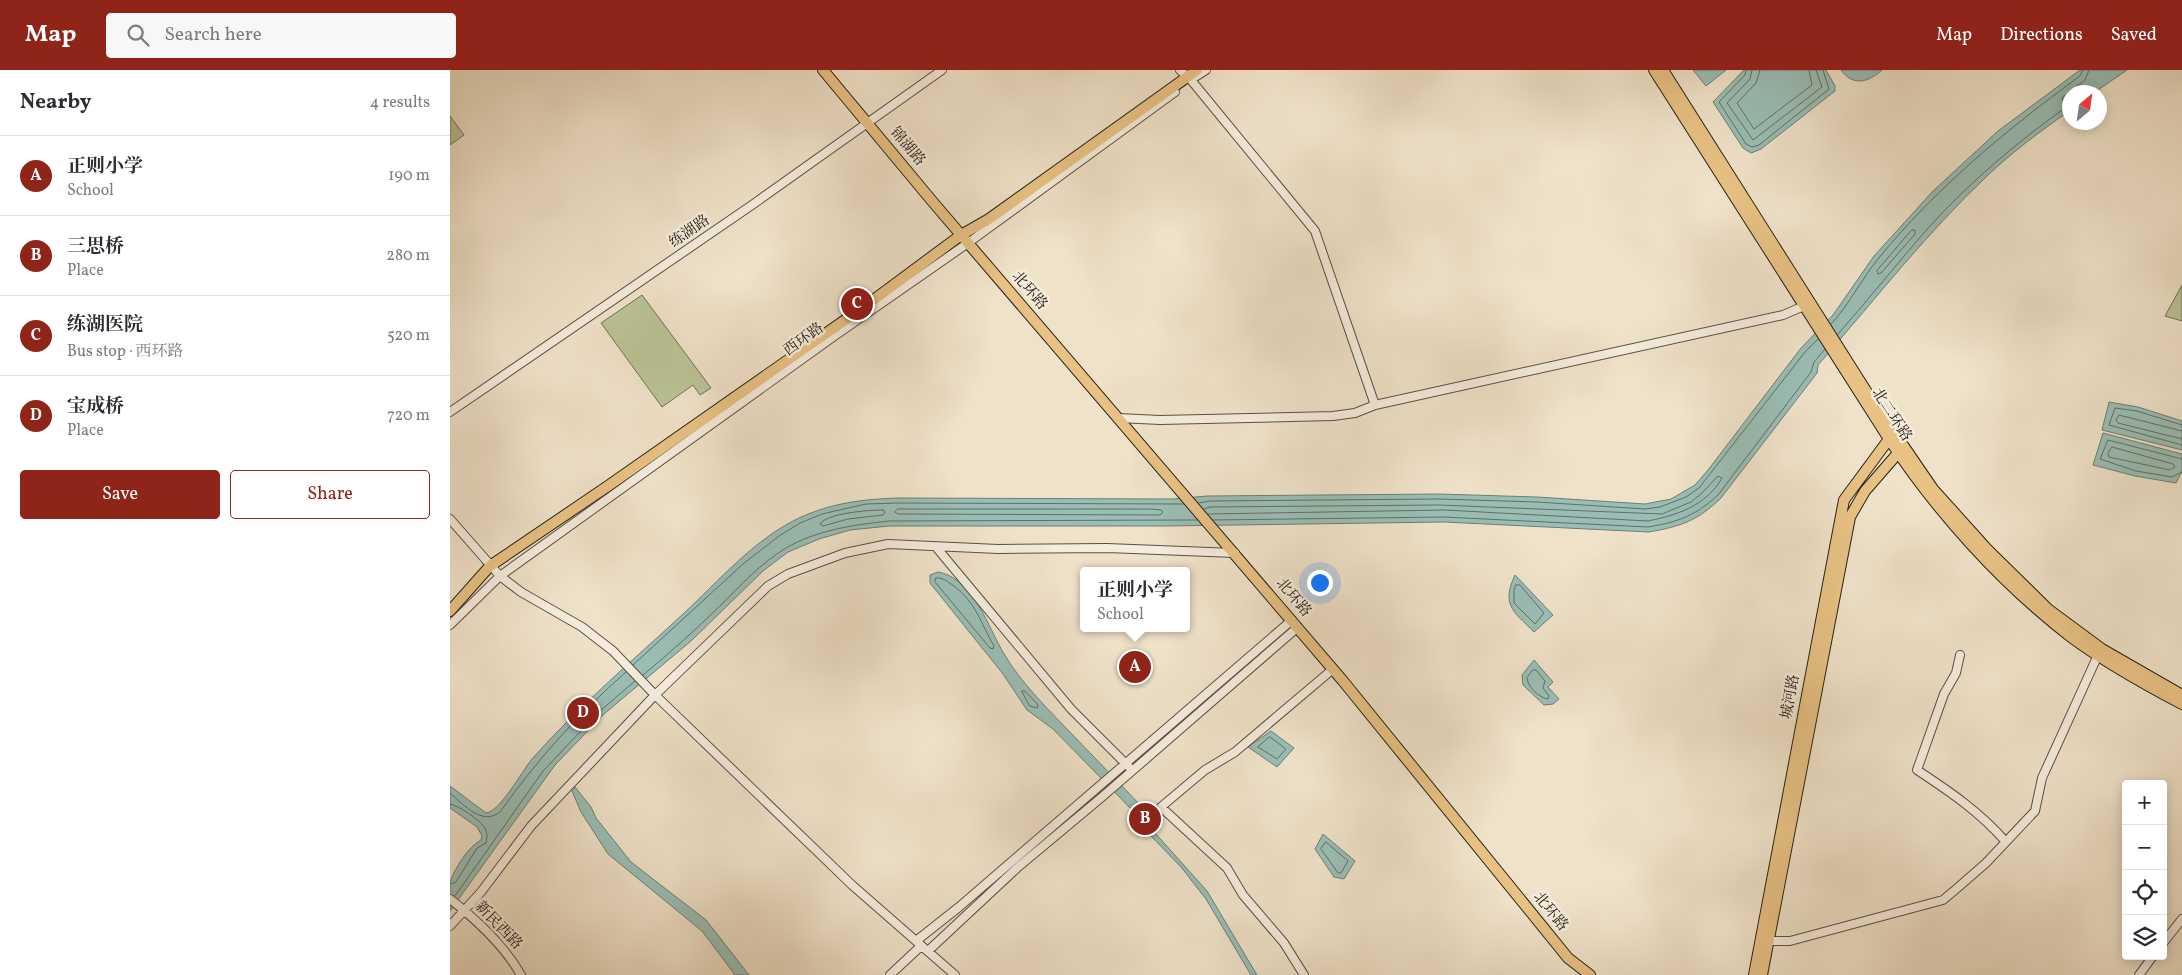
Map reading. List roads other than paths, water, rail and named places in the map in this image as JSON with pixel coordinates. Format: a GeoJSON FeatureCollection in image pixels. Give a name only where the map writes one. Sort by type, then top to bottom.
{"type":"FeatureCollection","features":[{"type":"Feature","properties":{"kind":"main road","name":"锦湖路"},"geometry":{"type":"LineString","coordinates":[[823,70],[968,243]]}},
{"type":"Feature","properties":{"kind":"main road","name":"西环路"},"geometry":{"type":"LineString","coordinates":[[450,611],[490,566],[868,304],[961,235],[989,219],[1186,75],[1197,70]]}},
{"type":"Feature","properties":{"kind":"main road","name":"北二环路"},"geometry":{"type":"LineString","coordinates":[[1654,70],[1804,306],[1814,315]]}},
{"type":"Feature","properties":{"kind":"main road","name":"北二环路"},"geometry":{"type":"LineString","coordinates":[[1663,70],[1839,354],[1933,489],[1987,549],[2048,609],[2076,631],[2134,669],[2182,695]]}},
{"type":"Feature","properties":{"kind":"main road","name":"北环路"},"geometry":{"type":"LineString","coordinates":[[968,243],[1333,669],[1568,958],[1590,975]]}},
{"type":"Feature","properties":{"kind":"main road","name":"北二环路"},"geometry":{"type":"LineString","coordinates":[[1839,354],[1889,439],[1927,494],[1982,556],[2044,614],[2072,637],[2129,676],[2182,704]]}},
{"type":"Feature","properties":{"kind":"main road","name":"城河路"},"geometry":{"type":"LineString","coordinates":[[1762,975],[1764,941],[1844,500],[1889,439]]}},
{"type":"Feature","properties":{"kind":"main road","name":"城河路"},"geometry":{"type":"LineString","coordinates":[[1754,975],[1764,941],[1850,517],[1865,491],[1898,453]]}},
{"type":"Feature","properties":{"kind":"street","name":"练湖路"},"geometry":{"type":"LineString","coordinates":[[450,412],[752,205],[942,70]]}},
{"type":"Feature","properties":{"kind":"street","name":"西环路"},"geometry":{"type":"LineString","coordinates":[[450,625],[500,576],[968,243],[1186,75],[1206,70]]}},
{"type":"Feature","properties":{"kind":"street"},"geometry":{"type":"LineString","coordinates":[[1186,75],[1315,231],[1375,406]]}},
{"type":"Feature","properties":{"kind":"street"},"geometry":{"type":"LineString","coordinates":[[1118,418],[1160,420],[1333,416],[1355,413],[1375,406],[1783,315],[1804,306]]}},
{"type":"Feature","properties":{"kind":"street"},"geometry":{"type":"LineString","coordinates":[[450,519],[500,576],[521,592],[582,627],[616,654],[655,695],[852,884],[956,975]]}},
{"type":"Feature","properties":{"kind":"street"},"geometry":{"type":"LineString","coordinates":[[450,926],[463,909],[481,892],[531,826],[655,695],[768,586],[788,574],[845,553],[888,544],[936,547],[1107,548],[1235,553]]}},
{"type":"Feature","properties":{"kind":"street"},"geometry":{"type":"LineString","coordinates":[[936,547],[1071,709],[1132,771]]}},
{"type":"Feature","properties":{"kind":"street"},"geometry":{"type":"LineString","coordinates":[[922,946],[1102,797],[1295,624]]}},
{"type":"Feature","properties":{"kind":"street"},"geometry":{"type":"LineString","coordinates":[[890,975],[1094,790],[1295,624]]}},
{"type":"Feature","properties":{"kind":"street"},"geometry":{"type":"LineString","coordinates":[[1960,655],[1956,673],[1944,694],[1916,770],[1988,821],[2006,842]]}},
{"type":"Feature","properties":{"kind":"street"},"geometry":{"type":"LineString","coordinates":[[1764,941],[1790,941],[1943,900],[1986,863],[2035,811],[2042,778],[2098,655]]}},
{"type":"Feature","properties":{"kind":"street"},"geometry":{"type":"LineString","coordinates":[[1304,975],[1284,943],[1243,895],[1227,868],[1161,807],[1205,770],[1235,752],[1333,669]]}},
{"type":"Feature","properties":{"kind":"street","name":"新民西路"},"geometry":{"type":"LineString","coordinates":[[450,900],[463,909],[510,955],[521,975]]}},
{"type":"Feature","properties":{"kind":"street"},"geometry":{"type":"LineString","coordinates":[[2167,938],[2182,919]]}},
{"type":"Feature","properties":{"kind":"street"},"geometry":{"type":"LineString","coordinates":[[2139,975],[2150,960]]}},
{"type":"Feature","properties":{"kind":"water"},"geometry":{"type":"Polygon","coordinates":[[[1693,70],[1726,70],[1706,86],[1693,70]]]}},
{"type":"Feature","properties":{"kind":"water"},"geometry":{"type":"Polygon","coordinates":[[[1744,70],[1826,70],[1835,86],[1835,91],[1761,149],[1751,153],[1743,148],[1713,102],[1744,70]]]}},
{"type":"Feature","properties":{"kind":"water"},"geometry":{"type":"Polygon","coordinates":[[[1841,70],[1882,70],[1866,80],[1856,81],[1841,70]]]}},
{"type":"Feature","properties":{"kind":"water"},"geometry":{"type":"Polygon","coordinates":[[[2080,70],[2127,70],[2105,85],[2062,85],[2062,116],[2006,159],[1943,220],[1818,365],[1817,373],[1721,498],[1696,517],[1680,525],[1649,532],[1444,522],[1166,526],[889,526],[850,530],[819,539],[788,552],[763,571],[691,641],[604,714],[555,765],[450,911],[450,882],[452,876],[462,858],[481,840],[482,836],[477,827],[450,808],[450,786],[486,813],[492,811],[504,799],[532,759],[605,685],[752,549],[782,527],[799,518],[835,505],[873,499],[899,498],[1173,499],[1207,496],[1439,494],[1537,497],[1645,504],[1671,499],[1695,485],[1708,470],[1801,348],[1833,315],[1874,256],[1933,191],[1998,131],[2080,70]]]}},
{"type":"Feature","properties":{"kind":"water"},"geometry":{"type":"Polygon","coordinates":[[[2109,402],[2138,407],[2182,421],[2182,450],[2102,430],[2109,402]]]}},
{"type":"Feature","properties":{"kind":"water"},"geometry":{"type":"Polygon","coordinates":[[[2103,433],[2182,454],[2182,471],[2176,483],[2135,476],[2093,465],[2103,433]]]}},
{"type":"Feature","properties":{"kind":"water"},"geometry":{"type":"Polygon","coordinates":[[[938,572],[949,575],[958,581],[974,598],[1018,675],[1046,707],[1146,811],[1139,817],[1053,729],[1027,710],[1003,674],[930,583],[930,575],[938,572]]]}},
{"type":"Feature","properties":{"kind":"water"},"geometry":{"type":"Polygon","coordinates":[[[1515,575],[1553,615],[1534,632],[1515,613],[1509,601],[1511,585],[1515,575]]]}},
{"type":"Feature","properties":{"kind":"water"},"geometry":{"type":"Polygon","coordinates":[[[1534,660],[1553,682],[1548,687],[1559,699],[1553,704],[1544,705],[1523,685],[1522,675],[1534,660]]]}},
{"type":"Feature","properties":{"kind":"water"},"geometry":{"type":"Polygon","coordinates":[[[1271,731],[1294,748],[1277,767],[1248,747],[1271,731]]]}},
{"type":"Feature","properties":{"kind":"water"},"geometry":{"type":"Polygon","coordinates":[[[575,787],[591,807],[596,818],[631,862],[706,920],[749,975],[735,975],[702,931],[608,854],[581,812],[572,791],[575,787]]]}},
{"type":"Feature","properties":{"kind":"water"},"geometry":{"type":"Polygon","coordinates":[[[1155,833],[1207,891],[1257,975],[1251,975],[1206,899],[1181,867],[1151,836],[1155,833]]]}},
{"type":"Feature","properties":{"kind":"water"},"geometry":{"type":"Polygon","coordinates":[[[1323,834],[1355,861],[1344,879],[1334,877],[1315,849],[1323,834]]]}},
{"type":"Feature","properties":{"kind":"place","name":"练湖医院"},"geometry":{"type":"Point","coordinates":[857,304]}},
{"type":"Feature","properties":{"kind":"place","name":"正则小学"},"geometry":{"type":"Point","coordinates":[1135,667]}},
{"type":"Feature","properties":{"kind":"place","name":"宝成桥"},"geometry":{"type":"Point","coordinates":[583,713]}},
{"type":"Feature","properties":{"kind":"place","name":"三思桥"},"geometry":{"type":"Point","coordinates":[1145,819]}}]}
